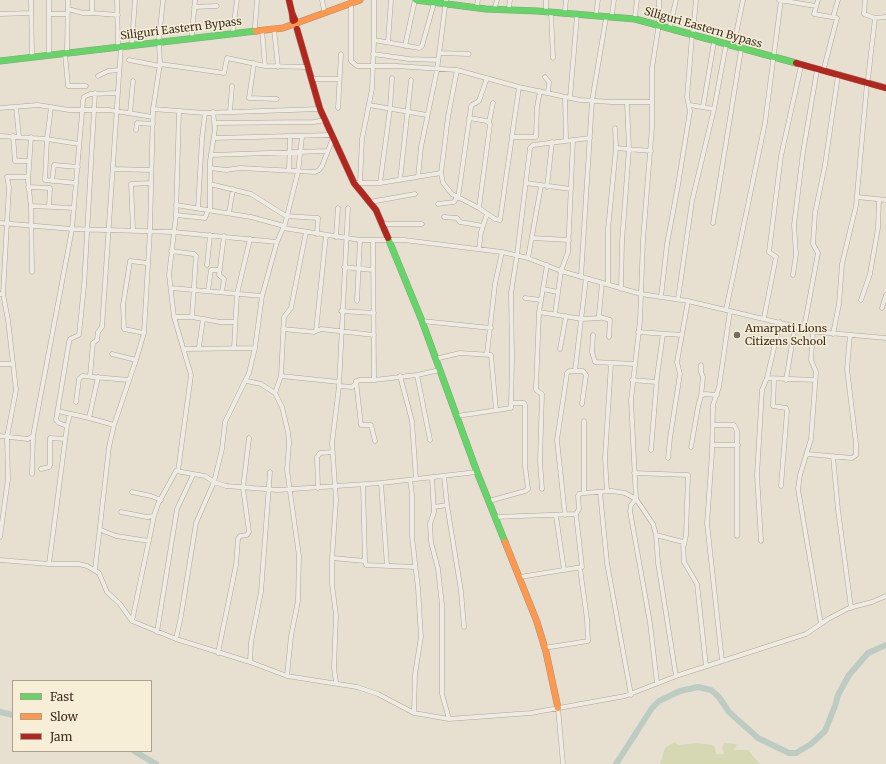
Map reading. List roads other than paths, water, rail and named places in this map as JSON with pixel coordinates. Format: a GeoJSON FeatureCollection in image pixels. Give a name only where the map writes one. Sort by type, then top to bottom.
{"type":"FeatureCollection","features":[{"type":"Feature","properties":{"kind":"main road"},"geometry":{"type":"LineString","coordinates":[[289,0],[320,109],[343,159],[382,224],[422,321],[495,517],[520,577],[537,622],[558,708]]}},
{"type":"Feature","properties":{"kind":"main road","name":"Siliguri Eastern Bypass"},"geometry":{"type":"LineString","coordinates":[[0,61],[159,40],[192,34],[295,24],[324,10],[348,1],[360,0]]}},
{"type":"Feature","properties":{"kind":"main road","name":"Siliguri Eastern Bypass"},"geometry":{"type":"LineString","coordinates":[[415,0],[434,3],[445,1],[477,3],[495,7],[596,14],[670,26],[741,50],[824,68],[886,88]]}},
{"type":"Feature","properties":{"kind":"main road","name":"Siliguri Eastern Bypass"},"geometry":{"type":"LineString","coordinates":[[120,45],[132,42],[274,29],[295,24],[348,1]]}},
{"type":"Feature","properties":{"kind":"main road","name":"Siliguri Eastern Bypass"},"geometry":{"type":"LineString","coordinates":[[445,1],[502,10],[548,10],[576,15],[635,16],[692,34],[734,44],[801,66],[886,85]]}},
{"type":"Feature","properties":{"kind":"main road","name":"Siliguri Eastern Bypass"},"geometry":{"type":"LineString","coordinates":[[0,58],[66,52]]}},
{"type":"Feature","properties":{"kind":"street"},"geometry":{"type":"LineString","coordinates":[[31,0],[32,55]]}},
{"type":"Feature","properties":{"kind":"street"},"geometry":{"type":"LineString","coordinates":[[49,0],[49,53]]}},
{"type":"Feature","properties":{"kind":"street"},"geometry":{"type":"LineString","coordinates":[[68,0],[66,52],[68,86],[86,86]]}},
{"type":"Feature","properties":{"kind":"street"},"geometry":{"type":"LineString","coordinates":[[92,0],[92,13]]}},
{"type":"Feature","properties":{"kind":"street"},"geometry":{"type":"LineString","coordinates":[[90,376],[93,343],[97,340],[98,332],[102,327],[109,230],[120,45],[117,0]]}},
{"type":"Feature","properties":{"kind":"street"},"geometry":{"type":"LineString","coordinates":[[132,42],[135,0]]}},
{"type":"Feature","properties":{"kind":"street"},"geometry":{"type":"LineString","coordinates":[[95,570],[101,530],[106,466],[114,425],[130,380],[144,333],[150,230],[153,109],[160,65],[159,40],[163,0]]}},
{"type":"Feature","properties":{"kind":"street"},"geometry":{"type":"LineString","coordinates":[[192,34],[195,0]]}},
{"type":"Feature","properties":{"kind":"street"},"geometry":{"type":"LineString","coordinates":[[233,30],[236,0]]}},
{"type":"Feature","properties":{"kind":"street"},"geometry":{"type":"LineString","coordinates":[[255,27],[257,0]]}},
{"type":"Feature","properties":{"kind":"street"},"geometry":{"type":"LineString","coordinates":[[322,0],[324,10]]}},
{"type":"Feature","properties":{"kind":"street"},"geometry":{"type":"LineString","coordinates":[[374,0],[372,89],[362,139],[357,183],[380,183],[441,173]]}},
{"type":"Feature","properties":{"kind":"street"},"geometry":{"type":"LineString","coordinates":[[388,42],[391,0]]}},
{"type":"Feature","properties":{"kind":"street"},"geometry":{"type":"LineString","coordinates":[[405,46],[415,0]]}},
{"type":"Feature","properties":{"kind":"street"},"geometry":{"type":"LineString","coordinates":[[495,7],[497,0]]}},
{"type":"Feature","properties":{"kind":"street"},"geometry":{"type":"LineString","coordinates":[[509,7],[510,0]]}},
{"type":"Feature","properties":{"kind":"street"},"geometry":{"type":"LineString","coordinates":[[546,0],[553,58]]}},
{"type":"Feature","properties":{"kind":"street"},"geometry":{"type":"LineString","coordinates":[[564,11],[566,0]]}},
{"type":"Feature","properties":{"kind":"street"},"geometry":{"type":"LineString","coordinates":[[596,14],[598,0]]}},
{"type":"Feature","properties":{"kind":"street"},"geometry":{"type":"LineString","coordinates":[[575,371],[582,318],[592,101],[609,16],[614,0]]}},
{"type":"Feature","properties":{"kind":"street"},"geometry":{"type":"LineString","coordinates":[[635,16],[637,0]]}},
{"type":"Feature","properties":{"kind":"street"},"geometry":{"type":"LineString","coordinates":[[657,683],[650,623],[630,511],[631,505],[636,499],[631,400],[632,380],[641,294],[643,240],[651,151],[652,68],[658,24],[659,0]]}},
{"type":"Feature","properties":{"kind":"street"},"geometry":{"type":"LineString","coordinates":[[670,26],[676,0]]}},
{"type":"Feature","properties":{"kind":"street"},"geometry":{"type":"LineString","coordinates":[[661,297],[667,244],[678,185],[690,105],[687,97],[696,0]]}},
{"type":"Feature","properties":{"kind":"street"},"geometry":{"type":"LineString","coordinates":[[734,44],[743,0]]}},
{"type":"Feature","properties":{"kind":"street"},"geometry":{"type":"LineString","coordinates":[[722,661],[708,530],[713,405],[717,395],[728,311],[764,123],[774,57],[780,0],[816,6]]}},
{"type":"Feature","properties":{"kind":"street"},"geometry":{"type":"LineString","coordinates":[[818,0],[814,14],[836,17],[838,20],[824,68]]}},
{"type":"Feature","properties":{"kind":"street"},"geometry":{"type":"LineString","coordinates":[[832,17],[838,0]]}},
{"type":"Feature","properties":{"kind":"street"},"geometry":{"type":"LineString","coordinates":[[865,0],[864,14],[875,18],[886,17]]}},
{"type":"Feature","properties":{"kind":"street"},"geometry":{"type":"LineString","coordinates":[[348,1],[351,61],[357,66],[396,66],[437,70],[457,70],[518,87],[570,98],[627,103],[652,102]]}},
{"type":"Feature","properties":{"kind":"street"},"geometry":{"type":"LineString","coordinates":[[418,177],[427,115],[437,70],[445,1]]}},
{"type":"Feature","properties":{"kind":"street"},"geometry":{"type":"LineString","coordinates":[[374,40],[422,48],[434,3]]}},
{"type":"Feature","properties":{"kind":"street"},"geometry":{"type":"LineString","coordinates":[[194,8],[217,6]]}},
{"type":"Feature","properties":{"kind":"street"},"geometry":{"type":"LineString","coordinates":[[68,9],[118,15]]}},
{"type":"Feature","properties":{"kind":"street"},"geometry":{"type":"LineString","coordinates":[[0,14],[31,13]]}},
{"type":"Feature","properties":{"kind":"street"},"geometry":{"type":"LineString","coordinates":[[49,14],[67,14]]}},
{"type":"Feature","properties":{"kind":"street"},"geometry":{"type":"LineString","coordinates":[[570,98],[576,15]]}},
{"type":"Feature","properties":{"kind":"street"},"geometry":{"type":"LineString","coordinates":[[833,334],[839,304],[842,264],[857,198],[875,18]]}},
{"type":"Feature","properties":{"kind":"street"},"geometry":{"type":"LineString","coordinates":[[274,29],[278,67]]}},
{"type":"Feature","properties":{"kind":"street"},"geometry":{"type":"LineString","coordinates":[[262,30],[265,66]]}},
{"type":"Feature","properties":{"kind":"street"},"geometry":{"type":"LineString","coordinates":[[703,106],[714,42]]}},
{"type":"Feature","properties":{"kind":"street"},"geometry":{"type":"LineString","coordinates":[[678,299],[692,201],[714,109],[726,45]]}},
{"type":"Feature","properties":{"kind":"street"},"geometry":{"type":"LineString","coordinates":[[714,222],[741,50]]}},
{"type":"Feature","properties":{"kind":"street"},"geometry":{"type":"LineString","coordinates":[[439,53],[469,54]]}},
{"type":"Feature","properties":{"kind":"street"},"geometry":{"type":"LineString","coordinates":[[338,108],[338,79],[341,54]]}},
{"type":"Feature","properties":{"kind":"street"},"geometry":{"type":"LineString","coordinates":[[373,54],[438,60]]}},
{"type":"Feature","properties":{"kind":"street"},"geometry":{"type":"LineString","coordinates":[[129,60],[224,73],[227,58],[265,66],[307,66]]}},
{"type":"Feature","properties":{"kind":"street"},"geometry":{"type":"LineString","coordinates":[[254,63],[249,98],[277,99]]}},
{"type":"Feature","properties":{"kind":"street"},"geometry":{"type":"LineString","coordinates":[[764,318],[776,257],[769,252],[781,156],[801,66]]}},
{"type":"Feature","properties":{"kind":"street"},"geometry":{"type":"LineString","coordinates":[[98,76],[108,71],[119,70]]}},
{"type":"Feature","properties":{"kind":"street"},"geometry":{"type":"LineString","coordinates":[[457,70],[448,117],[441,173],[447,190],[457,198],[478,208],[495,219],[500,220],[502,218],[518,87]]}},
{"type":"Feature","properties":{"kind":"street"},"geometry":{"type":"LineString","coordinates":[[793,275],[796,254],[794,225],[803,152],[817,70]]}},
{"type":"Feature","properties":{"kind":"street"},"geometry":{"type":"LineString","coordinates":[[804,328],[818,252],[813,244],[814,222],[825,170],[838,75]]}},
{"type":"Feature","properties":{"kind":"street"},"geometry":{"type":"LineString","coordinates":[[544,77],[549,82],[548,93]]}},
{"type":"Feature","properties":{"kind":"street"},"geometry":{"type":"LineString","coordinates":[[380,183],[390,109],[392,78]]}},
{"type":"Feature","properties":{"kind":"street"},"geometry":{"type":"LineString","coordinates":[[438,204],[454,202],[457,198],[472,105],[479,101],[488,78]]}},
{"type":"Feature","properties":{"kind":"street"},"geometry":{"type":"LineString","coordinates":[[311,79],[338,79]]}},
{"type":"Feature","properties":{"kind":"street"},"geometry":{"type":"LineString","coordinates":[[400,180],[406,112],[411,80]]}},
{"type":"Feature","properties":{"kind":"street"},"geometry":{"type":"LineString","coordinates":[[130,113],[133,81]]}},
{"type":"Feature","properties":{"kind":"street"},"geometry":{"type":"LineString","coordinates":[[230,112],[232,86]]}},
{"type":"Feature","properties":{"kind":"street"},"geometry":{"type":"LineString","coordinates":[[512,138],[536,136],[537,107],[540,91]]}},
{"type":"Feature","properties":{"kind":"street"},"geometry":{"type":"LineString","coordinates":[[32,474],[33,436],[72,229],[84,98],[95,93],[118,93]]}},
{"type":"Feature","properties":{"kind":"street"},"geometry":{"type":"LineString","coordinates":[[67,426],[57,422],[69,342],[70,339],[77,337],[79,333],[88,229],[95,93]]}},
{"type":"Feature","properties":{"kind":"street"},"geometry":{"type":"LineString","coordinates":[[565,97],[566,140]]}},
{"type":"Feature","properties":{"kind":"street"},"geometry":{"type":"LineString","coordinates":[[478,208],[492,103]]}},
{"type":"Feature","properties":{"kind":"street"},"geometry":{"type":"LineString","coordinates":[[621,289],[622,241],[629,149],[627,103]]}},
{"type":"Feature","properties":{"kind":"street"},"geometry":{"type":"LineString","coordinates":[[0,108],[38,105],[83,110],[117,111],[153,117]]}},
{"type":"Feature","properties":{"kind":"street"},"geometry":{"type":"LineString","coordinates":[[369,105],[427,115]]}},
{"type":"Feature","properties":{"kind":"street"},"geometry":{"type":"LineString","coordinates":[[690,105],[714,109]]}},
{"type":"Feature","properties":{"kind":"street"},"geometry":{"type":"LineString","coordinates":[[16,107],[19,136]]}},
{"type":"Feature","properties":{"kind":"street"},"geometry":{"type":"LineString","coordinates":[[51,107],[44,178],[47,181],[76,183]]}},
{"type":"Feature","properties":{"kind":"street"},"geometry":{"type":"LineString","coordinates":[[153,109],[205,112],[320,109]]}},
{"type":"Feature","properties":{"kind":"street"},"geometry":{"type":"LineString","coordinates":[[132,621],[154,516],[158,504],[174,473],[178,470],[191,378],[174,317],[169,275],[176,215],[179,111]]}},
{"type":"Feature","properties":{"kind":"street"},"geometry":{"type":"LineString","coordinates":[[198,208],[205,112]]}},
{"type":"Feature","properties":{"kind":"street"},"geometry":{"type":"LineString","coordinates":[[176,215],[204,218],[209,210],[210,168],[214,138],[213,112]]}},
{"type":"Feature","properties":{"kind":"street"},"geometry":{"type":"LineString","coordinates":[[469,118],[489,122]]}},
{"type":"Feature","properties":{"kind":"street"},"geometry":{"type":"LineString","coordinates":[[214,123],[314,122],[325,120]]}},
{"type":"Feature","properties":{"kind":"street"},"geometry":{"type":"LineString","coordinates":[[136,130],[137,123],[153,124]]}},
{"type":"Feature","properties":{"kind":"street"},"geometry":{"type":"LineString","coordinates":[[608,284],[608,229],[616,148],[615,128]]}},
{"type":"Feature","properties":{"kind":"street"},"geometry":{"type":"LineString","coordinates":[[0,136],[31,137],[79,144]]}},
{"type":"Feature","properties":{"kind":"street"},"geometry":{"type":"LineString","coordinates":[[13,136],[15,161],[29,161]]}},
{"type":"Feature","properties":{"kind":"street"},"geometry":{"type":"LineString","coordinates":[[31,137],[28,187],[31,206],[32,272]]}},
{"type":"Feature","properties":{"kind":"street"},"geometry":{"type":"LineString","coordinates":[[289,171],[290,137]]}},
{"type":"Feature","properties":{"kind":"street"},"geometry":{"type":"LineString","coordinates":[[176,640],[196,523],[214,482],[222,449],[225,422],[247,381],[255,348],[262,296],[277,242],[284,227],[298,172],[302,137]]}},
{"type":"Feature","properties":{"kind":"street"},"geometry":{"type":"LineString","coordinates":[[210,168],[226,170],[240,168],[315,172],[319,170],[332,137],[214,138]]}},
{"type":"Feature","properties":{"kind":"street"},"geometry":{"type":"LineString","coordinates":[[457,416],[509,409],[512,403],[510,306],[518,255],[530,148],[533,145],[590,138]]}},
{"type":"Feature","properties":{"kind":"street"},"geometry":{"type":"LineString","coordinates":[[555,314],[561,271],[568,252],[573,140]]}},
{"type":"Feature","properties":{"kind":"street"},"geometry":{"type":"LineString","coordinates":[[547,187],[552,142]]}},
{"type":"Feature","properties":{"kind":"street"},"geometry":{"type":"LineString","coordinates":[[616,148],[651,151]]}},
{"type":"Feature","properties":{"kind":"street"},"geometry":{"type":"LineString","coordinates":[[211,155],[327,152]]}},
{"type":"Feature","properties":{"kind":"street"},"geometry":{"type":"LineString","coordinates":[[52,181],[54,165],[78,167]]}},
{"type":"Feature","properties":{"kind":"street"},"geometry":{"type":"LineString","coordinates":[[113,169],[152,170]]}},
{"type":"Feature","properties":{"kind":"street"},"geometry":{"type":"LineString","coordinates":[[0,537],[8,479],[7,436],[16,390],[8,320],[2,294],[2,277],[7,224],[7,177],[28,177]]}},
{"type":"Feature","properties":{"kind":"street"},"geometry":{"type":"LineString","coordinates":[[132,230],[131,184],[151,183]]}},
{"type":"Feature","properties":{"kind":"street"},"geometry":{"type":"LineString","coordinates":[[526,183],[571,189]]}},
{"type":"Feature","properties":{"kind":"street"},"geometry":{"type":"LineString","coordinates":[[210,184],[251,194],[286,216],[318,218],[317,234]]}},
{"type":"Feature","properties":{"kind":"street"},"geometry":{"type":"LineString","coordinates":[[528,258],[541,186]]}},
{"type":"Feature","properties":{"kind":"street"},"geometry":{"type":"LineString","coordinates":[[28,187],[50,188],[49,207]]}},
{"type":"Feature","properties":{"kind":"street"},"geometry":{"type":"LineString","coordinates":[[229,213],[233,189]]}},
{"type":"Feature","properties":{"kind":"street"},"geometry":{"type":"LineString","coordinates":[[370,202],[415,194]]}},
{"type":"Feature","properties":{"kind":"street"},"geometry":{"type":"LineString","coordinates":[[857,198],[886,200]]}},
{"type":"Feature","properties":{"kind":"street"},"geometry":{"type":"LineString","coordinates":[[862,300],[870,274],[878,228],[879,199]]}},
{"type":"Feature","properties":{"kind":"street"},"geometry":{"type":"LineString","coordinates":[[176,205],[229,213],[306,232],[336,237],[360,240],[388,239],[502,252],[528,258],[561,271],[641,294],[688,301],[764,318],[813,331],[886,338]]}},
{"type":"Feature","properties":{"kind":"street"},"geometry":{"type":"LineString","coordinates":[[31,206],[74,208]]}},
{"type":"Feature","properties":{"kind":"street"},"geometry":{"type":"LineString","coordinates":[[336,237],[338,208]]}},
{"type":"Feature","properties":{"kind":"street"},"geometry":{"type":"LineString","coordinates":[[336,682],[334,668],[336,615],[332,584],[336,487],[333,452],[339,384],[340,331],[348,208]]}},
{"type":"Feature","properties":{"kind":"street"},"geometry":{"type":"LineString","coordinates":[[479,249],[482,226],[487,214]]}},
{"type":"Feature","properties":{"kind":"street"},"geometry":{"type":"LineString","coordinates":[[444,217],[457,218],[460,222],[482,226]]}},
{"type":"Feature","properties":{"kind":"street"},"geometry":{"type":"LineString","coordinates":[[0,223],[72,229],[150,230],[277,242]]}},
{"type":"Feature","properties":{"kind":"street"},"geometry":{"type":"LineString","coordinates":[[382,224],[422,224]]}},
{"type":"Feature","properties":{"kind":"street"},"geometry":{"type":"LineString","coordinates":[[275,393],[281,376],[284,317],[291,308],[306,232]]}},
{"type":"Feature","properties":{"kind":"street"},"geometry":{"type":"LineString","coordinates":[[207,265],[210,235]]}},
{"type":"Feature","properties":{"kind":"street"},"geometry":{"type":"LineString","coordinates":[[316,331],[326,235]]}},
{"type":"Feature","properties":{"kind":"street"},"geometry":{"type":"LineString","coordinates":[[222,292],[224,279],[219,276],[224,236]]}},
{"type":"Feature","properties":{"kind":"street"},"geometry":{"type":"LineString","coordinates":[[532,238],[569,240]]}},
{"type":"Feature","properties":{"kind":"street"},"geometry":{"type":"LineString","coordinates":[[234,348],[237,294],[250,239]]}},
{"type":"Feature","properties":{"kind":"street"},"geometry":{"type":"LineString","coordinates":[[357,301],[360,240]]}},
{"type":"Feature","properties":{"kind":"street"},"geometry":{"type":"LineString","coordinates":[[373,240],[374,380]]}},
{"type":"Feature","properties":{"kind":"street"},"geometry":{"type":"LineString","coordinates":[[0,245],[5,246]]}},
{"type":"Feature","properties":{"kind":"street"},"geometry":{"type":"LineString","coordinates":[[171,251],[195,255],[192,317]]}},
{"type":"Feature","properties":{"kind":"street"},"geometry":{"type":"LineString","coordinates":[[487,354],[491,328],[494,288],[502,252]]}},
{"type":"Feature","properties":{"kind":"street"},"geometry":{"type":"LineString","coordinates":[[144,333],[124,329],[123,305],[130,261],[148,263]]}},
{"type":"Feature","properties":{"kind":"street"},"geometry":{"type":"LineString","coordinates":[[542,489],[540,461],[542,394],[536,390],[539,312],[547,265]]}},
{"type":"Feature","properties":{"kind":"street"},"geometry":{"type":"LineString","coordinates":[[344,267],[373,270]]}},
{"type":"Feature","properties":{"kind":"street"},"geometry":{"type":"LineString","coordinates":[[208,291],[210,270],[220,270]]}},
{"type":"Feature","properties":{"kind":"street"},"geometry":{"type":"LineString","coordinates":[[602,283],[599,315],[601,318],[610,320],[609,337]]}},
{"type":"Feature","properties":{"kind":"street"},"geometry":{"type":"LineString","coordinates":[[171,288],[262,296]]}},
{"type":"Feature","properties":{"kind":"street"},"geometry":{"type":"LineString","coordinates":[[543,289],[558,292]]}},
{"type":"Feature","properties":{"kind":"street"},"geometry":{"type":"LineString","coordinates":[[882,308],[886,295]]}},
{"type":"Feature","properties":{"kind":"street"},"geometry":{"type":"LineString","coordinates":[[525,298],[541,300]]}},
{"type":"Feature","properties":{"kind":"street"},"geometry":{"type":"LineString","coordinates":[[668,458],[680,374],[676,362],[688,301]]}},
{"type":"Feature","properties":{"kind":"street"},"geometry":{"type":"LineString","coordinates":[[342,311],[374,314]]}},
{"type":"Feature","properties":{"kind":"street"},"geometry":{"type":"LineString","coordinates":[[539,312],[582,318],[600,318]]}},
{"type":"Feature","properties":{"kind":"street"},"geometry":{"type":"LineString","coordinates":[[560,349],[566,316]]}},
{"type":"Feature","properties":{"kind":"street"},"geometry":{"type":"LineString","coordinates":[[174,317],[192,317],[235,322]]}},
{"type":"Feature","properties":{"kind":"street"},"geometry":{"type":"LineString","coordinates":[[199,348],[203,319]]}},
{"type":"Feature","properties":{"kind":"street"},"geometry":{"type":"LineString","coordinates":[[422,321],[491,328]]}},
{"type":"Feature","properties":{"kind":"street"},"geometry":{"type":"LineString","coordinates":[[761,541],[758,455],[762,390],[767,378],[780,322]]}},
{"type":"Feature","properties":{"kind":"street"},"geometry":{"type":"LineString","coordinates":[[786,380],[795,326]]}},
{"type":"Feature","properties":{"kind":"street"},"geometry":{"type":"LineString","coordinates":[[283,329],[316,331],[321,329],[374,335]]}},
{"type":"Feature","properties":{"kind":"street"},"geometry":{"type":"LineString","coordinates":[[813,331],[811,360],[815,367],[815,380],[811,439],[800,475],[798,488],[821,624]]}},
{"type":"Feature","properties":{"kind":"street"},"geometry":{"type":"LineString","coordinates":[[638,332],[682,335]]}},
{"type":"Feature","properties":{"kind":"street"},"geometry":{"type":"LineString","coordinates":[[593,334],[592,352],[594,359],[597,362],[634,364]]}},
{"type":"Feature","properties":{"kind":"street"},"geometry":{"type":"LineString","coordinates":[[650,450],[656,382],[663,334]]}},
{"type":"Feature","properties":{"kind":"street"},"geometry":{"type":"LineString","coordinates":[[807,454],[854,457],[857,452],[847,369],[850,335]]}},
{"type":"Feature","properties":{"kind":"street"},"geometry":{"type":"LineString","coordinates":[[184,349],[255,348]]}},
{"type":"Feature","properties":{"kind":"street"},"geometry":{"type":"LineString","coordinates":[[435,359],[460,353],[487,354],[493,357],[496,410]]}},
{"type":"Feature","properties":{"kind":"street"},"geometry":{"type":"LineString","coordinates":[[112,354],[136,360]]}},
{"type":"Feature","properties":{"kind":"street"},"geometry":{"type":"LineString","coordinates":[[607,491],[605,458],[611,363]]}},
{"type":"Feature","properties":{"kind":"street"},"geometry":{"type":"LineString","coordinates":[[0,364],[13,364]]}},
{"type":"Feature","properties":{"kind":"street"},"geometry":{"type":"LineString","coordinates":[[691,447],[698,407],[702,396],[703,377],[700,372],[701,365]]}},
{"type":"Feature","properties":{"kind":"street"},"geometry":{"type":"LineString","coordinates":[[356,381],[417,375],[440,370]]}},
{"type":"Feature","properties":{"kind":"street"},"geometry":{"type":"LineString","coordinates":[[565,515],[557,455],[557,427],[567,373],[575,371],[583,372],[586,375],[582,404]]}},
{"type":"Feature","properties":{"kind":"street"},"geometry":{"type":"LineString","coordinates":[[417,375],[430,440]]}},
{"type":"Feature","properties":{"kind":"street"},"geometry":{"type":"LineString","coordinates":[[76,402],[80,376],[130,380]]}},
{"type":"Feature","properties":{"kind":"street"},"geometry":{"type":"LineString","coordinates":[[281,376],[352,387],[356,381]]}},
{"type":"Feature","properties":{"kind":"street"},"geometry":{"type":"LineString","coordinates":[[400,376],[412,421],[416,479]]}},
{"type":"Feature","properties":{"kind":"street"},"geometry":{"type":"LineString","coordinates":[[89,418],[98,377]]}},
{"type":"Feature","properties":{"kind":"street"},"geometry":{"type":"LineString","coordinates":[[767,378],[774,380],[815,380]]}},
{"type":"Feature","properties":{"kind":"street"},"geometry":{"type":"LineString","coordinates":[[632,380],[656,382]]}},
{"type":"Feature","properties":{"kind":"street"},"geometry":{"type":"LineString","coordinates":[[774,380],[773,406],[784,408],[787,411],[781,486]]}},
{"type":"Feature","properties":{"kind":"street"},"geometry":{"type":"LineString","coordinates":[[247,381],[261,384],[275,393],[282,407],[288,432],[289,443],[287,470],[299,556],[299,590],[290,636],[287,676]]}},
{"type":"Feature","properties":{"kind":"street"},"geometry":{"type":"LineString","coordinates":[[356,381],[361,425],[371,425],[375,441]]}},
{"type":"Feature","properties":{"kind":"street"},"geometry":{"type":"LineString","coordinates":[[702,396],[705,394],[717,395]]}},
{"type":"Feature","properties":{"kind":"street"},"geometry":{"type":"LineString","coordinates":[[489,501],[528,489],[525,466],[525,405],[524,403],[512,403]]}},
{"type":"Feature","properties":{"kind":"street"},"geometry":{"type":"LineString","coordinates":[[58,411],[114,425]]}},
{"type":"Feature","properties":{"kind":"street"},"geometry":{"type":"LineString","coordinates":[[49,564],[65,439],[70,414]]}},
{"type":"Feature","properties":{"kind":"street"},"geometry":{"type":"LineString","coordinates":[[584,421],[584,493]]}},
{"type":"Feature","properties":{"kind":"street"},"geometry":{"type":"LineString","coordinates":[[713,425],[736,426],[738,444],[737,536]]}},
{"type":"Feature","properties":{"kind":"street"},"geometry":{"type":"LineString","coordinates":[[0,436],[28,439],[33,436]]}},
{"type":"Feature","properties":{"kind":"street"},"geometry":{"type":"LineString","coordinates":[[41,469],[49,468],[50,465],[50,438],[65,439]]}},
{"type":"Feature","properties":{"kind":"street"},"geometry":{"type":"LineString","coordinates":[[218,653],[236,565],[238,539],[240,536],[247,535],[249,532],[243,488],[250,438]]}},
{"type":"Feature","properties":{"kind":"street"},"geometry":{"type":"LineString","coordinates":[[712,445],[738,444]]}},
{"type":"Feature","properties":{"kind":"street"},"geometry":{"type":"LineString","coordinates":[[318,488],[318,457],[320,453],[333,452]]}},
{"type":"Feature","properties":{"kind":"street"},"geometry":{"type":"LineString","coordinates":[[833,456],[838,510],[851,608]]}},
{"type":"Feature","properties":{"kind":"street"},"geometry":{"type":"LineString","coordinates":[[178,470],[193,475],[205,476],[214,482],[243,488],[269,490],[363,485],[478,472]]}},
{"type":"Feature","properties":{"kind":"street"},"geometry":{"type":"LineString","coordinates":[[250,662],[251,642],[261,592],[270,472]]}},
{"type":"Feature","properties":{"kind":"street"},"geometry":{"type":"LineString","coordinates":[[634,473],[688,475],[684,562],[697,584],[702,613],[706,666]]}},
{"type":"Feature","properties":{"kind":"street"},"geometry":{"type":"LineString","coordinates":[[157,632],[177,509],[193,475]]}},
{"type":"Feature","properties":{"kind":"street"},"geometry":{"type":"LineString","coordinates":[[444,476],[447,505],[461,591],[464,627]]}},
{"type":"Feature","properties":{"kind":"street"},"geometry":{"type":"LineString","coordinates":[[432,478],[434,517],[430,524],[431,542],[438,569],[442,605],[442,694],[449,719]]}},
{"type":"Feature","properties":{"kind":"street"},"geometry":{"type":"LineString","coordinates":[[410,480],[412,494],[412,536],[421,637],[415,674],[414,713]]}},
{"type":"Feature","properties":{"kind":"street"},"geometry":{"type":"LineString","coordinates":[[382,483],[387,566]]}},
{"type":"Feature","properties":{"kind":"street"},"geometry":{"type":"LineString","coordinates":[[363,485],[366,565],[415,567]]}},
{"type":"Feature","properties":{"kind":"street"},"geometry":{"type":"LineString","coordinates":[[544,648],[588,641],[587,619],[580,568],[583,564],[576,514],[579,509],[578,496],[580,493],[607,491],[625,493],[636,499],[653,524],[656,535],[658,563],[676,676]]}},
{"type":"Feature","properties":{"kind":"street"},"geometry":{"type":"LineString","coordinates":[[132,492],[161,500]]}},
{"type":"Feature","properties":{"kind":"street"},"geometry":{"type":"LineString","coordinates":[[600,492],[607,563],[631,694]]}},
{"type":"Feature","properties":{"kind":"street"},"geometry":{"type":"LineString","coordinates":[[434,507],[447,505]]}},
{"type":"Feature","properties":{"kind":"street"},"geometry":{"type":"LineString","coordinates":[[121,512],[147,517],[154,516]]}},
{"type":"Feature","properties":{"kind":"street"},"geometry":{"type":"LineString","coordinates":[[495,517],[556,516],[576,514]]}},
{"type":"Feature","properties":{"kind":"street"},"geometry":{"type":"LineString","coordinates":[[556,516],[564,570]]}},
{"type":"Feature","properties":{"kind":"street"},"geometry":{"type":"LineString","coordinates":[[101,530],[116,536],[149,541]]}},
{"type":"Feature","properties":{"kind":"street"},"geometry":{"type":"LineString","coordinates":[[656,535],[681,541],[684,545]]}},
{"type":"Feature","properties":{"kind":"street"},"geometry":{"type":"LineString","coordinates":[[332,558],[365,561]]}},
{"type":"Feature","properties":{"kind":"street"},"geometry":{"type":"LineString","coordinates":[[0,560],[49,564],[79,564],[95,570],[103,580],[107,592],[120,604],[132,621],[176,640],[250,662],[287,676],[336,682],[378,694],[414,713],[449,719],[531,713],[631,694],[676,676],[806,634],[851,608],[886,596]]}},
{"type":"Feature","properties":{"kind":"street"},"geometry":{"type":"LineString","coordinates":[[520,577],[580,568]]}},
{"type":"Feature","properties":{"kind":"street"},"geometry":{"type":"LineString","coordinates":[[558,708],[563,764]]}},
{"type":"Feature","properties":{"kind":"waterway"},"geometry":{"type":"LineString","coordinates":[[616,764],[652,708],[659,701],[680,691],[698,687],[711,690],[719,697],[729,712],[758,738],[789,753],[796,753],[811,744],[825,731],[838,695],[849,675],[868,653],[886,645]]}},
{"type":"Feature","properties":{"kind":"waterway"},"geometry":{"type":"LineString","coordinates":[[0,712],[12,715]]}},
{"type":"Feature","properties":{"kind":"waterway"},"geometry":{"type":"LineString","coordinates":[[136,752],[156,764]]}},
{"type":"Feature","properties":{"kind":"place","name":"Amarpati Lions Citizens School"},"geometry":{"type":"Point","coordinates":[737,335]}}]}
